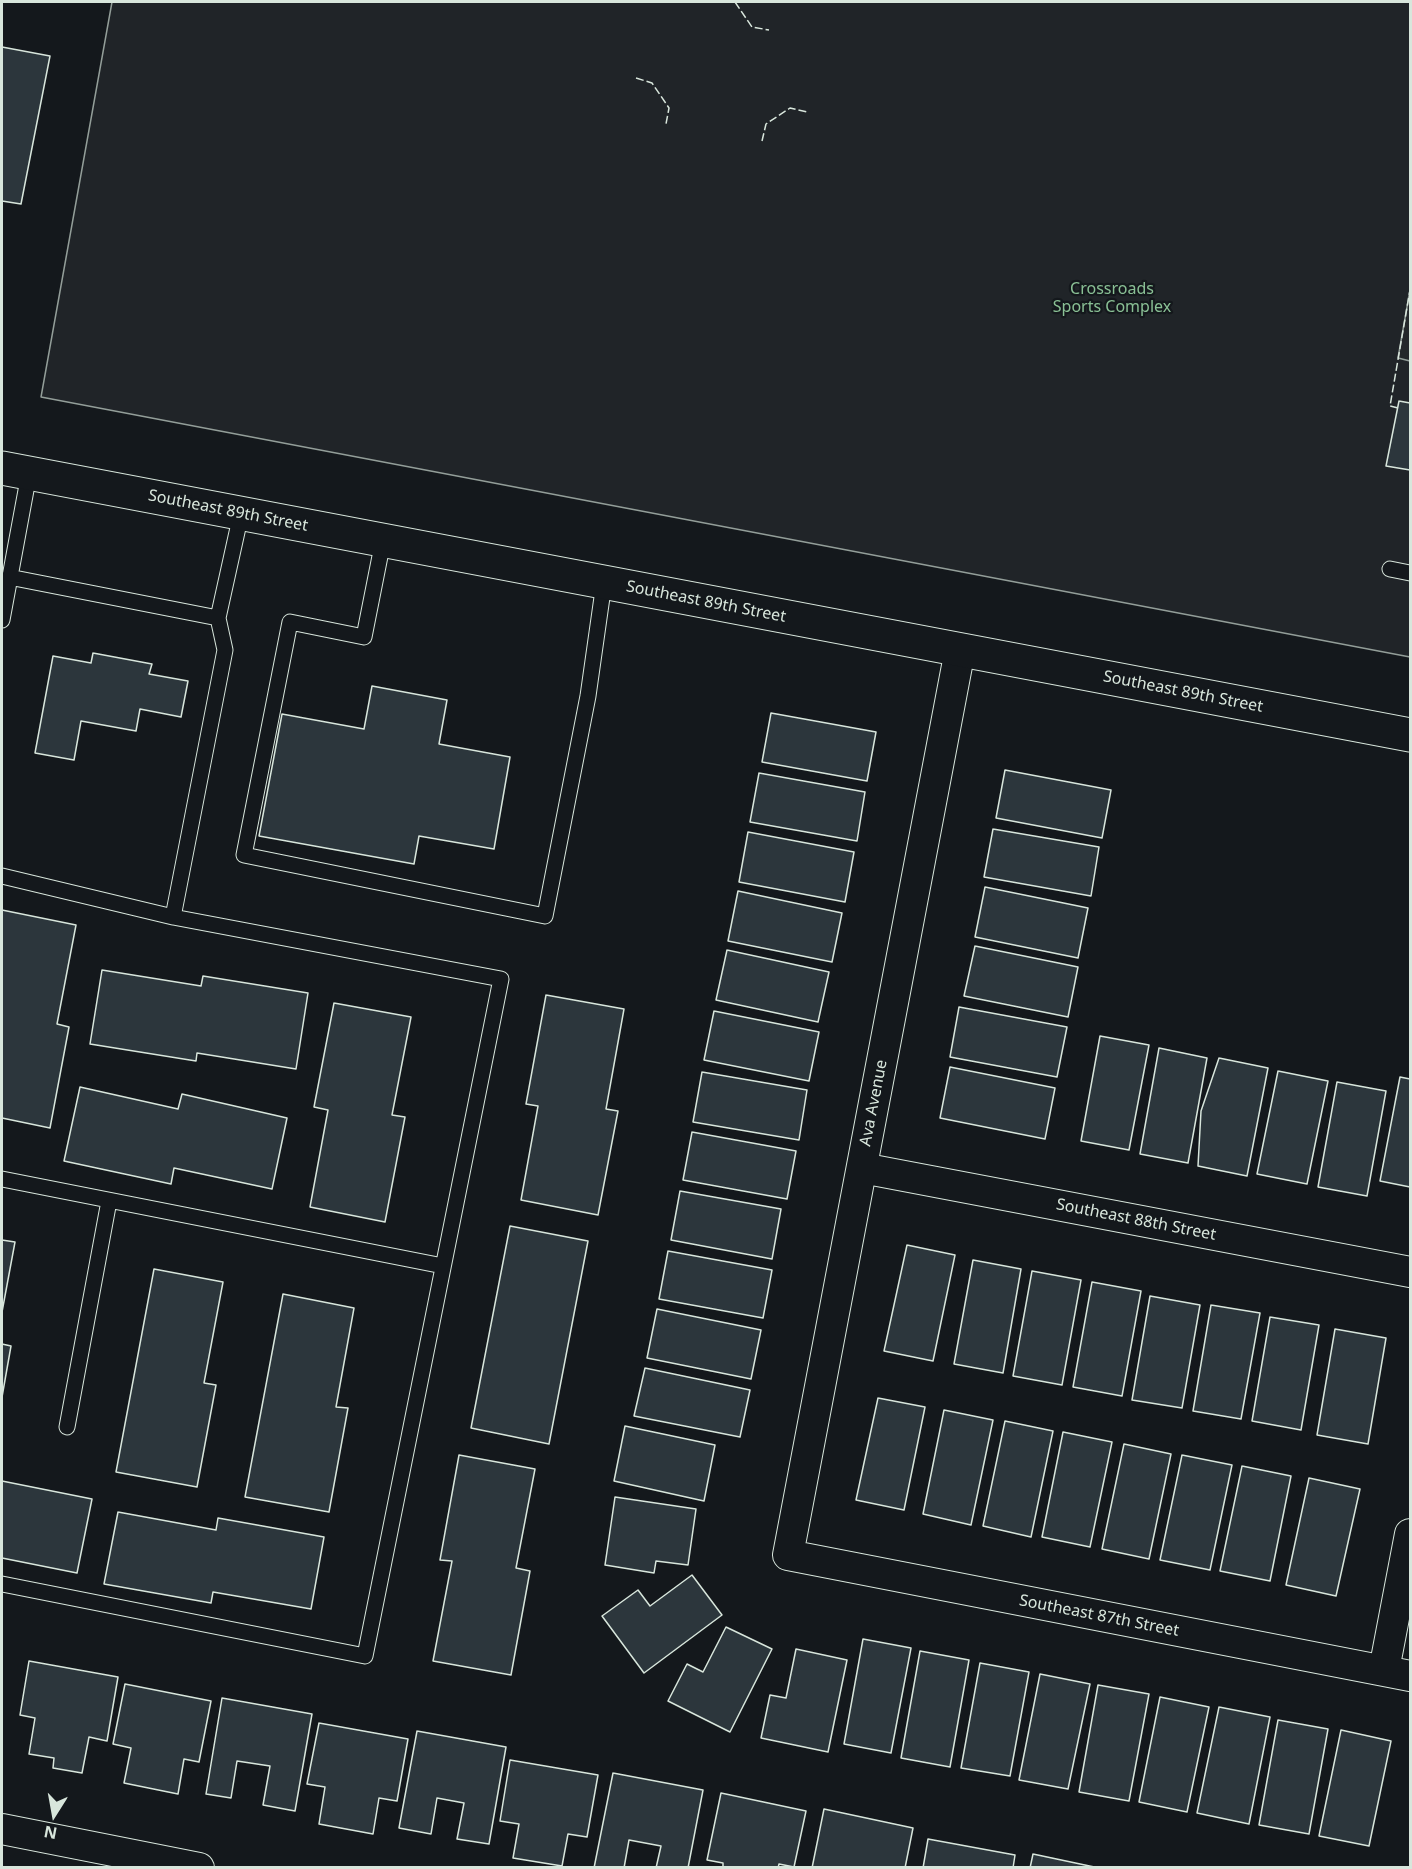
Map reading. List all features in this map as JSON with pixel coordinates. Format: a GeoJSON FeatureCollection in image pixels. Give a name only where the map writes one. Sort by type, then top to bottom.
{"type":"FeatureCollection","features":[{"type":"Feature","properties":{"kind":"main road","name":"Southeast 89th Street"},"geometry":{"type":"LineString","coordinates":[[15,471],[1410,735]]}},
{"type":"Feature","properties":{"kind":"street","name":"Ava Avenue"},"geometry":{"type":"LineString","coordinates":[[788,1555],[960,650]]}},
{"type":"Feature","properties":{"kind":"street","name":"Southeast 88th Street"},"geometry":{"type":"LineString","coordinates":[[862,1168],[1410,1272]]}},
{"type":"Feature","properties":{"kind":"street"},"geometry":{"type":"LineString","coordinates":[[1397,1673],[1410,1534]]}},
{"type":"Feature","properties":{"kind":"street","name":"Southeast 87th Street"},"geometry":{"type":"LineString","coordinates":[[788,1555],[1397,1673]]}},
{"type":"Feature","properties":{"kind":"street"},"geometry":{"type":"LineString","coordinates":[[2,1829],[198,1868]]}},
{"type":"Feature","properties":{"kind":"lane"},"geometry":{"type":"LineString","coordinates":[[2,620],[9,577],[15,471]]}},
{"type":"Feature","properties":{"kind":"lane"},"geometry":{"type":"LineString","coordinates":[[173,917],[225,650],[218,618],[241,514]]}},
{"type":"Feature","properties":{"kind":"lane"},"geometry":{"type":"LineString","coordinates":[[383,541],[364,637],[290,622],[244,855],[545,916],[588,696],[604,583]]}},
{"type":"Feature","properties":{"kind":"lane"},"geometry":{"type":"LineString","coordinates":[[1390,569],[1410,573]]}},
{"type":"Feature","properties":{"kind":"lane"},"geometry":{"type":"LineString","coordinates":[[9,577],[218,618]]}},
{"type":"Feature","properties":{"kind":"lane"},"geometry":{"type":"LineString","coordinates":[[2,876],[173,917],[501,979],[365,1656],[2,1584]]}},
{"type":"Feature","properties":{"kind":"lane"},"geometry":{"type":"LineString","coordinates":[[2,1179],[443,1266]]}},
{"type":"Feature","properties":{"kind":"lane"},"geometry":{"type":"LineString","coordinates":[[67,1427],[110,1201]]}},
{"type":"Feature","properties":{"kind":"green space","name":"Crossroads Sports Complex"},"geometry":{"type":"Polygon","coordinates":[[[112,2],[1410,2],[1410,657],[41,397],[112,2]]]}},
{"type":"Feature","properties":{"kind":"shaded area"},"geometry":{"type":"Polygon","coordinates":[[[1410,290],[1410,361],[1398,358],[1410,290]]]}},
{"type":"Feature","properties":{"kind":"building"},"geometry":{"type":"Polygon","coordinates":[[[2,47],[50,56],[21,204],[2,201],[2,47]]]}},
{"type":"Feature","properties":{"kind":"building"},"geometry":{"type":"Polygon","coordinates":[[[1399,401],[1410,403],[1410,470],[1386,466],[1399,401]]]}},
{"type":"Feature","properties":{"kind":"building"},"geometry":{"type":"Polygon","coordinates":[[[93,653],[152,664],[149,674],[188,681],[181,717],[140,709],[136,731],[81,721],[74,760],[35,753],[53,656],[91,663],[93,653]]]}},
{"type":"Feature","properties":{"kind":"building"},"geometry":{"type":"Polygon","coordinates":[[[372,686],[447,700],[439,744],[510,757],[494,849],[419,836],[414,864],[259,836],[282,714],[364,729],[372,686]]]}},
{"type":"Feature","properties":{"kind":"building"},"geometry":{"type":"Polygon","coordinates":[[[771,713],[876,732],[867,781],[762,762],[771,713]]]}},
{"type":"Feature","properties":{"kind":"building"},"geometry":{"type":"Polygon","coordinates":[[[1005,770],[1111,790],[1102,838],[996,818],[1005,770]]]}},
{"type":"Feature","properties":{"kind":"building"},"geometry":{"type":"Polygon","coordinates":[[[759,773],[865,792],[857,841],[750,822],[759,773]]]}},
{"type":"Feature","properties":{"kind":"building"},"geometry":{"type":"Polygon","coordinates":[[[993,829],[1099,847],[1091,896],[984,877],[993,829]]]}},
{"type":"Feature","properties":{"kind":"building"},"geometry":{"type":"Polygon","coordinates":[[[748,832],[854,852],[845,902],[739,882],[748,832]]]}},
{"type":"Feature","properties":{"kind":"building"},"geometry":{"type":"Polygon","coordinates":[[[985,887],[1088,908],[1078,958],[975,937],[985,887]]]}},
{"type":"Feature","properties":{"kind":"building"},"geometry":{"type":"Polygon","coordinates":[[[738,891],[842,913],[832,962],[728,941],[738,891]]]}},
{"type":"Feature","properties":{"kind":"building"},"geometry":{"type":"Polygon","coordinates":[[[2,910],[76,925],[57,1024],[69,1027],[50,1128],[2,1118],[2,910]]]}},
{"type":"Feature","properties":{"kind":"building"},"geometry":{"type":"Polygon","coordinates":[[[975,946],[1078,967],[1068,1017],[964,996],[975,946]]]}},
{"type":"Feature","properties":{"kind":"building"},"geometry":{"type":"Polygon","coordinates":[[[727,950],[829,972],[818,1022],[716,1000],[727,950]]]}},
{"type":"Feature","properties":{"kind":"building"},"geometry":{"type":"Polygon","coordinates":[[[102,970],[201,986],[203,976],[308,993],[296,1069],[197,1053],[196,1061],[90,1044],[102,970]]]}},
{"type":"Feature","properties":{"kind":"building"},"geometry":{"type":"Polygon","coordinates":[[[546,995],[624,1009],[606,1109],[618,1111],[598,1215],[521,1200],[538,1106],[526,1104],[546,995]]]}},
{"type":"Feature","properties":{"kind":"building"},"geometry":{"type":"Polygon","coordinates":[[[334,1003],[411,1017],[392,1115],[405,1117],[385,1222],[310,1207],[328,1110],[314,1107],[334,1003]]]}},
{"type":"Feature","properties":{"kind":"building"},"geometry":{"type":"Polygon","coordinates":[[[959,1007],[1067,1027],[1057,1077],[950,1057],[959,1007]]]}},
{"type":"Feature","properties":{"kind":"building"},"geometry":{"type":"Polygon","coordinates":[[[714,1011],[819,1032],[809,1081],[704,1060],[714,1011]]]}},
{"type":"Feature","properties":{"kind":"building"},"geometry":{"type":"Polygon","coordinates":[[[1100,1036],[1149,1045],[1129,1150],[1081,1141],[1100,1036]]]}},
{"type":"Feature","properties":{"kind":"building"},"geometry":{"type":"Polygon","coordinates":[[[1159,1048],[1207,1058],[1188,1163],[1140,1154],[1159,1048]]]}},
{"type":"Feature","properties":{"kind":"building"},"geometry":{"type":"Polygon","coordinates":[[[1219,1058],[1268,1068],[1247,1176],[1198,1166],[1201,1111],[1219,1058]]]}},
{"type":"Feature","properties":{"kind":"building"},"geometry":{"type":"Polygon","coordinates":[[[950,1067],[1055,1088],[1045,1139],[940,1118],[950,1067]]]}},
{"type":"Feature","properties":{"kind":"building"},"geometry":{"type":"Polygon","coordinates":[[[1278,1071],[1328,1081],[1307,1184],[1257,1174],[1278,1071]]]}},
{"type":"Feature","properties":{"kind":"building"},"geometry":{"type":"Polygon","coordinates":[[[702,1072],[807,1090],[799,1140],[693,1122],[702,1072]]]}},
{"type":"Feature","properties":{"kind":"building"},"geometry":{"type":"Polygon","coordinates":[[[1400,1077],[1410,1079],[1410,1187],[1380,1181],[1400,1077]]]}},
{"type":"Feature","properties":{"kind":"building"},"geometry":{"type":"Polygon","coordinates":[[[1337,1082],[1386,1091],[1367,1196],[1318,1187],[1337,1082]]]}},
{"type":"Feature","properties":{"kind":"building"},"geometry":{"type":"Polygon","coordinates":[[[80,1087],[178,1109],[182,1094],[287,1118],[272,1189],[174,1168],[171,1184],[64,1161],[80,1087]]]}},
{"type":"Feature","properties":{"kind":"building"},"geometry":{"type":"Polygon","coordinates":[[[692,1132],[796,1151],[787,1199],[683,1180],[692,1132]]]}},
{"type":"Feature","properties":{"kind":"building"},"geometry":{"type":"Polygon","coordinates":[[[680,1191],[781,1209],[772,1259],[671,1240],[680,1191]]]}},
{"type":"Feature","properties":{"kind":"building"},"geometry":{"type":"Polygon","coordinates":[[[510,1226],[588,1241],[549,1444],[471,1428],[510,1226]]]}},
{"type":"Feature","properties":{"kind":"building"},"geometry":{"type":"Polygon","coordinates":[[[2,1240],[15,1242],[2,1312],[2,1240]]]}},
{"type":"Feature","properties":{"kind":"building"},"geometry":{"type":"Polygon","coordinates":[[[907,1245],[955,1255],[933,1361],[884,1351],[907,1245]]]}},
{"type":"Feature","properties":{"kind":"building"},"geometry":{"type":"Polygon","coordinates":[[[668,1251],[772,1270],[763,1318],[659,1299],[668,1251]]]}},
{"type":"Feature","properties":{"kind":"building"},"geometry":{"type":"Polygon","coordinates":[[[973,1260],[1021,1269],[1003,1373],[954,1364],[973,1260]]]}},
{"type":"Feature","properties":{"kind":"building"},"geometry":{"type":"Polygon","coordinates":[[[154,1269],[223,1282],[204,1383],[216,1385],[197,1487],[116,1472],[154,1269]]]}},
{"type":"Feature","properties":{"kind":"building"},"geometry":{"type":"Polygon","coordinates":[[[1032,1271],[1081,1280],[1062,1385],[1013,1376],[1032,1271]]]}},
{"type":"Feature","properties":{"kind":"building"},"geometry":{"type":"Polygon","coordinates":[[[1092,1282],[1141,1291],[1122,1396],[1073,1387],[1092,1282]]]}},
{"type":"Feature","properties":{"kind":"building"},"geometry":{"type":"Polygon","coordinates":[[[283,1294],[354,1308],[336,1407],[348,1408],[329,1512],[245,1497],[283,1294]]]}},
{"type":"Feature","properties":{"kind":"building"},"geometry":{"type":"Polygon","coordinates":[[[1150,1296],[1200,1305],[1182,1408],[1132,1400],[1150,1296]]]}},
{"type":"Feature","properties":{"kind":"building"},"geometry":{"type":"Polygon","coordinates":[[[1211,1305],[1260,1313],[1241,1419],[1193,1411],[1211,1305]]]}},
{"type":"Feature","properties":{"kind":"building"},"geometry":{"type":"Polygon","coordinates":[[[657,1309],[761,1330],[751,1379],[647,1358],[657,1309]]]}},
{"type":"Feature","properties":{"kind":"building"},"geometry":{"type":"Polygon","coordinates":[[[1270,1317],[1319,1325],[1301,1430],[1252,1421],[1270,1317]]]}},
{"type":"Feature","properties":{"kind":"building"},"geometry":{"type":"Polygon","coordinates":[[[1335,1329],[1386,1338],[1368,1444],[1317,1435],[1335,1329]]]}},
{"type":"Feature","properties":{"kind":"building"},"geometry":{"type":"Polygon","coordinates":[[[2,1344],[11,1346],[2,1397],[2,1344]]]}},
{"type":"Feature","properties":{"kind":"building"},"geometry":{"type":"Polygon","coordinates":[[[645,1368],[750,1390],[740,1437],[634,1416],[645,1368]]]}},
{"type":"Feature","properties":{"kind":"building"},"geometry":{"type":"Polygon","coordinates":[[[878,1398],[925,1407],[904,1510],[856,1500],[878,1398]]]}},
{"type":"Feature","properties":{"kind":"building"},"geometry":{"type":"Polygon","coordinates":[[[944,1410],[993,1420],[971,1525],[923,1514],[944,1410]]]}},
{"type":"Feature","properties":{"kind":"building"},"geometry":{"type":"Polygon","coordinates":[[[1005,1421],[1053,1431],[1031,1537],[983,1526],[1005,1421]]]}},
{"type":"Feature","properties":{"kind":"building"},"geometry":{"type":"Polygon","coordinates":[[[625,1426],[715,1445],[704,1501],[614,1481],[625,1426]]]}},
{"type":"Feature","properties":{"kind":"building"},"geometry":{"type":"Polygon","coordinates":[[[1063,1432],[1112,1442],[1090,1547],[1042,1537],[1063,1432]]]}},
{"type":"Feature","properties":{"kind":"building"},"geometry":{"type":"Polygon","coordinates":[[[1124,1444],[1171,1454],[1149,1559],[1102,1549],[1124,1444]]]}},
{"type":"Feature","properties":{"kind":"building"},"geometry":{"type":"Polygon","coordinates":[[[459,1455],[535,1469],[516,1568],[530,1571],[511,1675],[433,1661],[452,1561],[440,1560],[459,1455]]]}},
{"type":"Feature","properties":{"kind":"building"},"geometry":{"type":"Polygon","coordinates":[[[1182,1455],[1232,1465],[1210,1570],[1160,1560],[1182,1455]]]}},
{"type":"Feature","properties":{"kind":"building"},"geometry":{"type":"Polygon","coordinates":[[[1242,1466],[1291,1476],[1270,1581],[1220,1571],[1242,1466]]]}},
{"type":"Feature","properties":{"kind":"building"},"geometry":{"type":"Polygon","coordinates":[[[1309,1478],[1360,1489],[1336,1596],[1286,1585],[1309,1478]]]}},
{"type":"Feature","properties":{"kind":"building"},"geometry":{"type":"Polygon","coordinates":[[[2,1481],[92,1499],[77,1573],[2,1558],[2,1481]]]}},
{"type":"Feature","properties":{"kind":"building"},"geometry":{"type":"Polygon","coordinates":[[[615,1497],[696,1509],[688,1565],[656,1561],[654,1573],[605,1565],[615,1497]]]}},
{"type":"Feature","properties":{"kind":"building"},"geometry":{"type":"Polygon","coordinates":[[[118,1512],[216,1530],[218,1518],[324,1537],[311,1609],[213,1592],[211,1603],[104,1584],[118,1512]]]}},
{"type":"Feature","properties":{"kind":"building"},"geometry":{"type":"Polygon","coordinates":[[[692,1575],[722,1615],[644,1673],[602,1616],[638,1590],[650,1606],[692,1575]]]}},
{"type":"Feature","properties":{"kind":"building"},"geometry":{"type":"Polygon","coordinates":[[[726,1627],[772,1649],[730,1732],[668,1701],[687,1664],[703,1672],[726,1627]]]}},
{"type":"Feature","properties":{"kind":"building"},"geometry":{"type":"Polygon","coordinates":[[[863,1639],[911,1648],[891,1753],[844,1744],[863,1639]]]}},
{"type":"Feature","properties":{"kind":"building"},"geometry":{"type":"Polygon","coordinates":[[[796,1649],[847,1660],[828,1752],[761,1738],[770,1695],[786,1698],[796,1649]]]}},
{"type":"Feature","properties":{"kind":"building"},"geometry":{"type":"Polygon","coordinates":[[[920,1651],[969,1660],[950,1767],[901,1758],[920,1651]]]}},
{"type":"Feature","properties":{"kind":"building"},"geometry":{"type":"Polygon","coordinates":[[[29,1661],[118,1677],[107,1741],[89,1737],[82,1773],[53,1768],[54,1758],[29,1754],[35,1718],[20,1715],[29,1661]]]}},
{"type":"Feature","properties":{"kind":"building"},"geometry":{"type":"Polygon","coordinates":[[[980,1663],[1029,1672],[1010,1776],[961,1768],[980,1663]]]}},
{"type":"Feature","properties":{"kind":"building"},"geometry":{"type":"Polygon","coordinates":[[[1040,1674],[1090,1684],[1068,1789],[1019,1780],[1040,1674]]]}},
{"type":"Feature","properties":{"kind":"building"},"geometry":{"type":"Polygon","coordinates":[[[125,1684],[211,1701],[199,1762],[184,1759],[178,1794],[124,1783],[131,1748],[113,1744],[125,1684]]]}},
{"type":"Feature","properties":{"kind":"building"},"geometry":{"type":"Polygon","coordinates":[[[1098,1685],[1149,1694],[1129,1801],[1079,1792],[1098,1685]]]}},
{"type":"Feature","properties":{"kind":"building"},"geometry":{"type":"Polygon","coordinates":[[[1160,1697],[1209,1707],[1187,1812],[1139,1802],[1160,1697]]]}},
{"type":"Feature","properties":{"kind":"building"},"geometry":{"type":"Polygon","coordinates":[[[222,1698],[312,1714],[295,1811],[263,1805],[270,1766],[237,1761],[231,1798],[206,1794],[222,1698]]]}},
{"type":"Feature","properties":{"kind":"building"},"geometry":{"type":"Polygon","coordinates":[[[1219,1707],[1270,1717],[1249,1824],[1197,1813],[1219,1707]]]}},
{"type":"Feature","properties":{"kind":"building"},"geometry":{"type":"Polygon","coordinates":[[[1278,1720],[1328,1729],[1309,1834],[1259,1825],[1278,1720]]]}},
{"type":"Feature","properties":{"kind":"building"},"geometry":{"type":"Polygon","coordinates":[[[319,1723],[408,1739],[397,1801],[379,1798],[373,1834],[319,1824],[325,1787],[307,1784],[319,1723]]]}},
{"type":"Feature","properties":{"kind":"building"},"geometry":{"type":"Polygon","coordinates":[[[1341,1730],[1391,1741],[1369,1846],[1319,1836],[1341,1730]]]}},
{"type":"Feature","properties":{"kind":"building"},"geometry":{"type":"Polygon","coordinates":[[[417,1731],[506,1747],[489,1844],[457,1839],[464,1803],[437,1798],[431,1834],[399,1828],[417,1731]]]}},
{"type":"Feature","properties":{"kind":"building"},"geometry":{"type":"Polygon","coordinates":[[[510,1760],[598,1775],[587,1837],[568,1834],[562,1866],[513,1858],[519,1824],[500,1821],[510,1760]]]}},
{"type":"Feature","properties":{"kind":"building"},"geometry":{"type":"Polygon","coordinates":[[[613,1773],[703,1790],[688,1868],[656,1868],[661,1846],[629,1840],[624,1868],[594,1868],[613,1773]]]}},
{"type":"Feature","properties":{"kind":"building"},"geometry":{"type":"Polygon","coordinates":[[[721,1793],[806,1811],[794,1867],[779,1864],[778,1868],[723,1868],[723,1863],[707,1860],[721,1793]]]}},
{"type":"Feature","properties":{"kind":"building"},"geometry":{"type":"Polygon","coordinates":[[[824,1809],[913,1828],[905,1868],[812,1868],[824,1809]]]}},
{"type":"Feature","properties":{"kind":"building"},"geometry":{"type":"Polygon","coordinates":[[[928,1839],[1015,1855],[1013,1868],[923,1868],[928,1839]]]}},
{"type":"Feature","properties":{"kind":"building"},"geometry":{"type":"Polygon","coordinates":[[[1033,1854],[1099,1868],[1030,1868],[1033,1854]]]}},
{"type":"Feature","properties":{"kind":"fence"},"geometry":{"type":"LineString","coordinates":[[735,2],[752,27],[769,30]]}},
{"type":"Feature","properties":{"kind":"fence"},"geometry":{"type":"LineString","coordinates":[[636,78],[652,83],[669,108],[666,124]]}},
{"type":"Feature","properties":{"kind":"fence"},"geometry":{"type":"LineString","coordinates":[[762,141],[766,124],[790,108],[807,112]]}},
{"type":"Feature","properties":{"kind":"fence"},"geometry":{"type":"LineString","coordinates":[[1398,408],[1390,406],[1410,290]]}}]}
